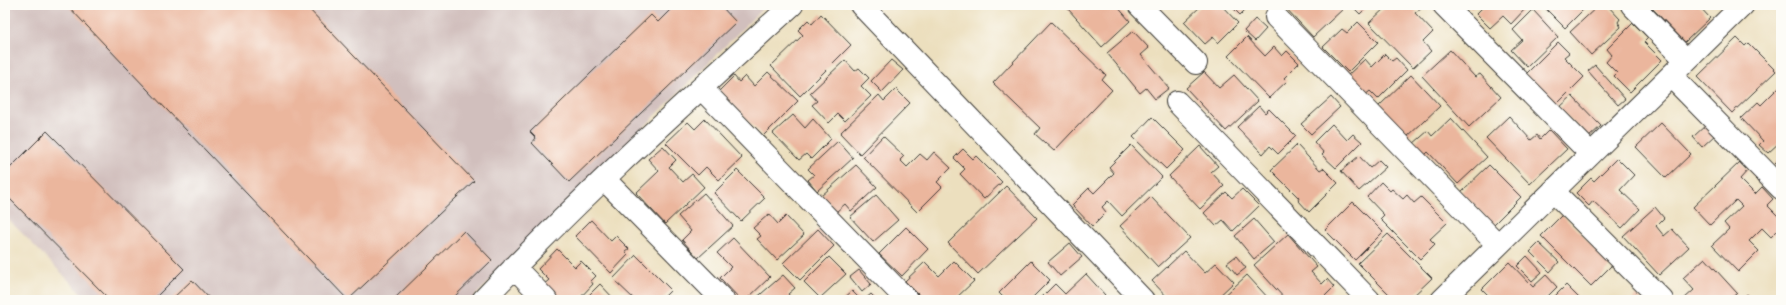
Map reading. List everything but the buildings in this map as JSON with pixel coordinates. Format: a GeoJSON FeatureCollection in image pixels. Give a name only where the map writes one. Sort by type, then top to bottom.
{"type":"FeatureCollection","features":[{"type":"Feature","properties":{"kind":"street"},"geometry":{"type":"LineString","coordinates":[[483,300],[514,267],[604,179],[792,5]]}},
{"type":"Feature","properties":{"kind":"street"},"geometry":{"type":"LineString","coordinates":[[861,5],[1143,300]]}},
{"type":"Feature","properties":{"kind":"street"},"geometry":{"type":"LineString","coordinates":[[1139,5],[1196,63]]}},
{"type":"Feature","properties":{"kind":"street"},"geometry":{"type":"LineString","coordinates":[[1444,5],[1591,154]]}},
{"type":"Feature","properties":{"kind":"street"},"geometry":{"type":"LineString","coordinates":[[1632,5],[1686,60]]}},
{"type":"Feature","properties":{"kind":"street"},"geometry":{"type":"LineString","coordinates":[[1455,296],[1498,245],[1743,5]]}},
{"type":"Feature","properties":{"kind":"street"},"geometry":{"type":"LineString","coordinates":[[1276,17],[1498,245]]}},
{"type":"Feature","properties":{"kind":"street"},"geometry":{"type":"LineString","coordinates":[[1671,76],[1781,188]]}},
{"type":"Feature","properties":{"kind":"street"},"geometry":{"type":"LineString","coordinates":[[701,88],[907,300]]}},
{"type":"Feature","properties":{"kind":"street"},"geometry":{"type":"LineString","coordinates":[[1177,102],[1369,300]]}},
{"type":"Feature","properties":{"kind":"street"},"geometry":{"type":"LineString","coordinates":[[604,179],[723,300]]}},
{"type":"Feature","properties":{"kind":"street"},"geometry":{"type":"LineString","coordinates":[[1553,191],[1662,300]]}},
{"type":"Feature","properties":{"kind":"street"},"geometry":{"type":"LineString","coordinates":[[514,267],[546,300]]}},
{"type":"Feature","properties":{"kind":"shaded area"},"geometry":{"type":"Polygon","coordinates":[[[5,5],[766,5],[471,300],[88,300],[5,216],[5,5]]]}}]}
